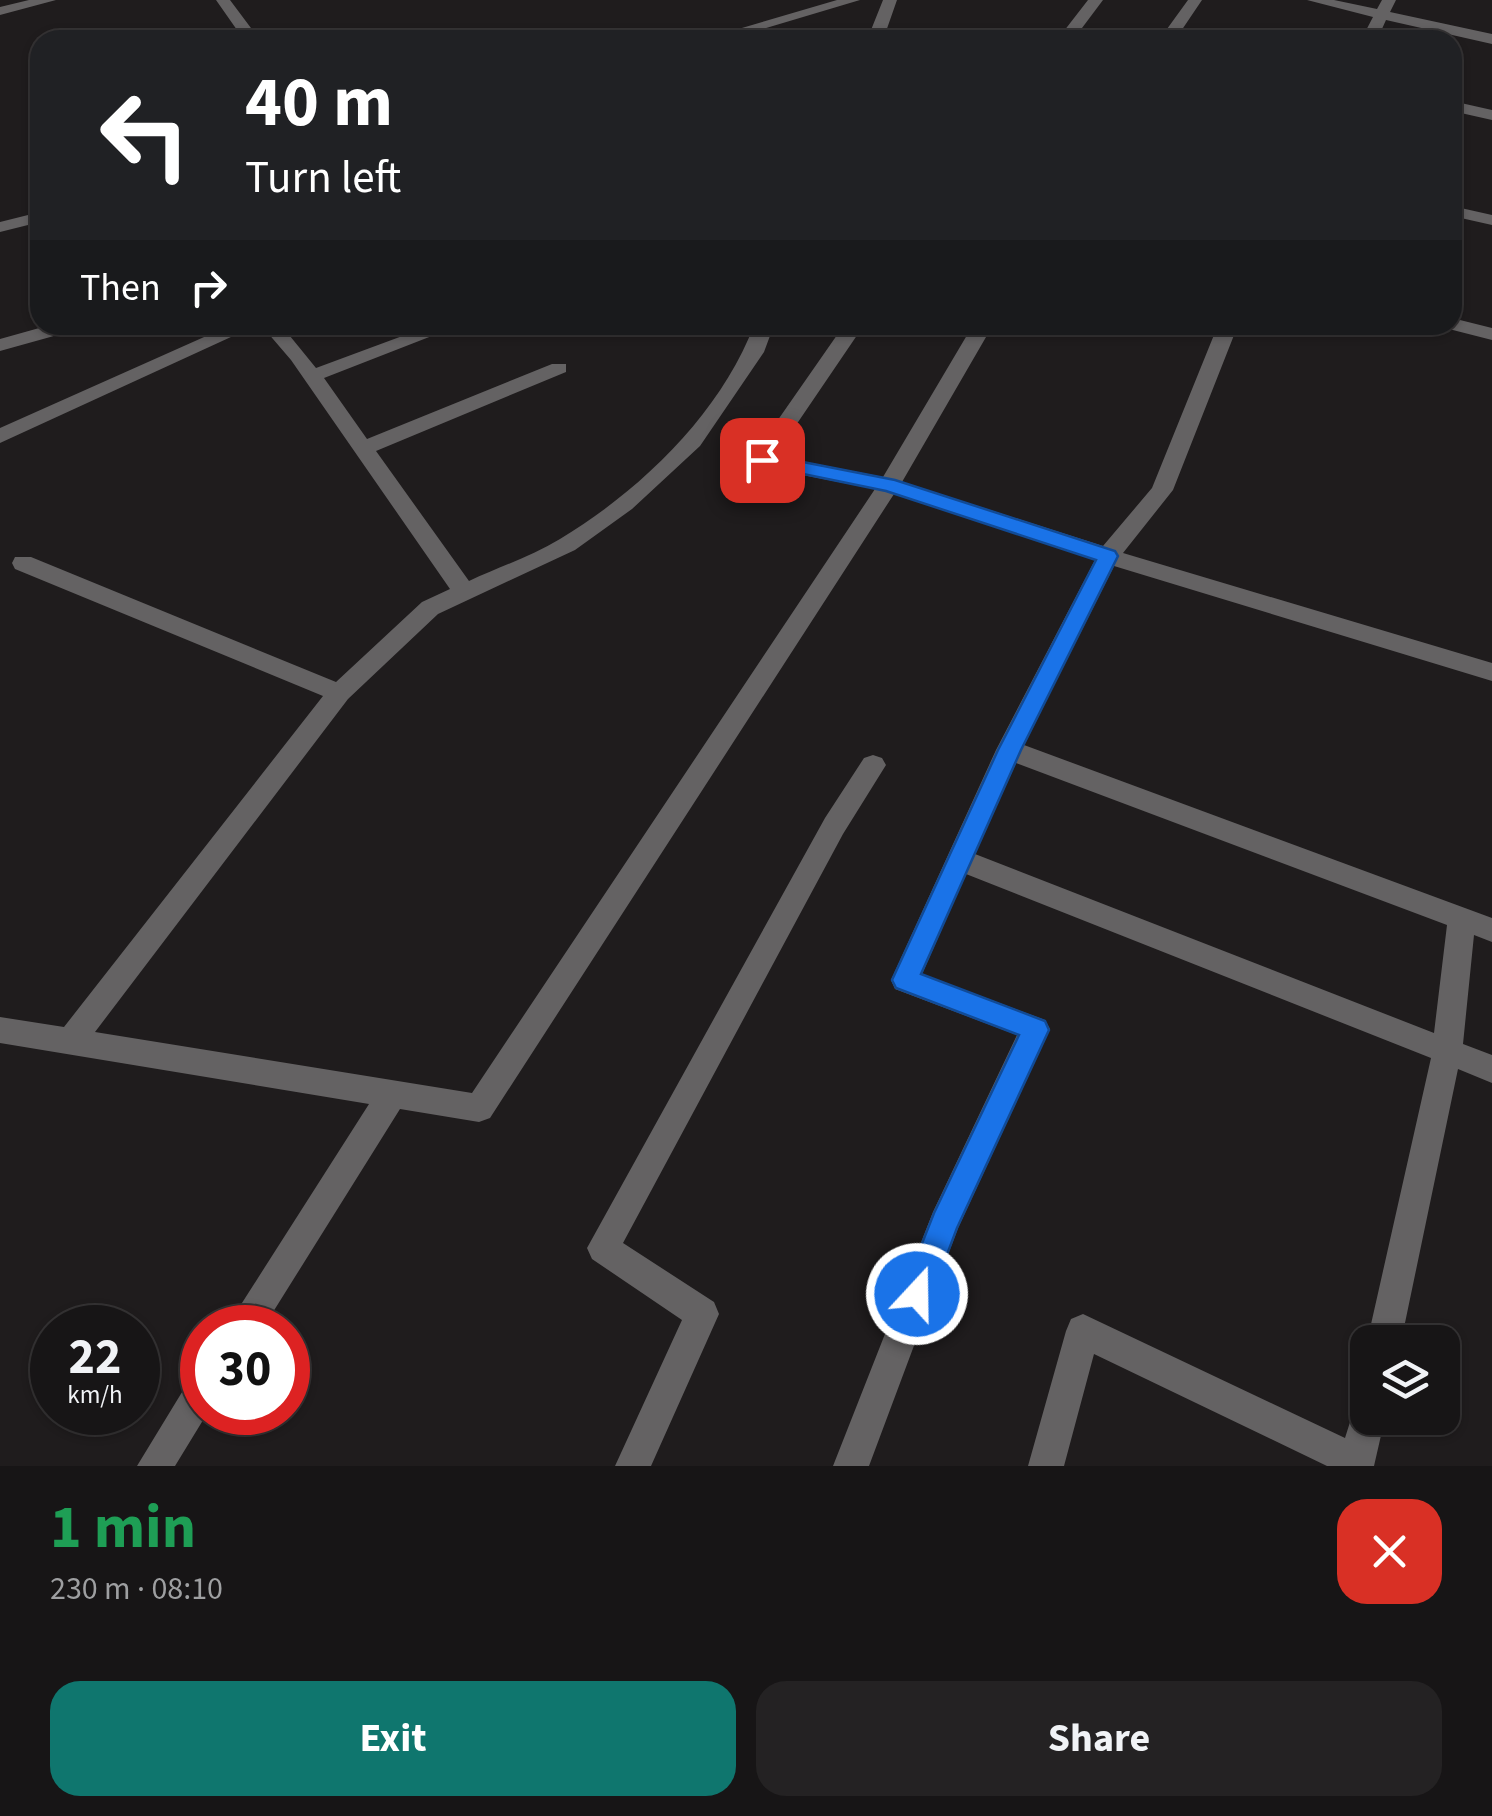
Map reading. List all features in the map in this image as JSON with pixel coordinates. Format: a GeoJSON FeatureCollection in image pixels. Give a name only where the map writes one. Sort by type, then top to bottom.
{"type":"FeatureCollection","features":[{"type":"Feature","properties":{"kind":"street"},"geometry":{"type":"LineString","coordinates":[[0,11],[49,0]]}},
{"type":"Feature","properties":{"kind":"street"},"geometry":{"type":"LineString","coordinates":[[223,0],[245,30]]}},
{"type":"Feature","properties":{"kind":"street"},"geometry":{"type":"LineString","coordinates":[[745,30],[853,0]]}},
{"type":"Feature","properties":{"kind":"street"},"geometry":{"type":"LineString","coordinates":[[879,30],[890,0]]}},
{"type":"Feature","properties":{"kind":"street"},"geometry":{"type":"LineString","coordinates":[[1073,30],[1096,0]]}},
{"type":"Feature","properties":{"kind":"street"},"geometry":{"type":"LineString","coordinates":[[1175,30],[1195,0]]}},
{"type":"Feature","properties":{"kind":"street"},"geometry":{"type":"LineString","coordinates":[[1314,0],[1450,30]]}},
{"type":"Feature","properties":{"kind":"street"},"geometry":{"type":"LineString","coordinates":[[1374,30],[1389,0]]}},
{"type":"Feature","properties":{"kind":"street"},"geometry":{"type":"LineString","coordinates":[[1462,32],[1492,38]]}},
{"type":"Feature","properties":{"kind":"street"},"geometry":{"type":"LineString","coordinates":[[1462,108],[1492,115]]}},
{"type":"Feature","properties":{"kind":"street"},"geometry":{"type":"LineString","coordinates":[[1462,213],[1492,220]]}},
{"type":"Feature","properties":{"kind":"street"},"geometry":{"type":"LineString","coordinates":[[0,228],[30,220]]}},
{"type":"Feature","properties":{"kind":"street"},"geometry":{"type":"LineString","coordinates":[[1462,326],[1492,334]]}},
{"type":"Feature","properties":{"kind":"street"},"geometry":{"type":"LineString","coordinates":[[0,345],[36,335]]}},
{"type":"Feature","properties":{"kind":"street"},"geometry":{"type":"LineString","coordinates":[[0,436],[225,335]]}},
{"type":"Feature","properties":{"kind":"street"},"geometry":{"type":"LineString","coordinates":[[278,335],[312,376],[463,590]]}},
{"type":"Feature","properties":{"kind":"street"},"geometry":{"type":"LineString","coordinates":[[312,376],[423,335]]}},
{"type":"Feature","properties":{"kind":"street"},"geometry":{"type":"LineString","coordinates":[[72,1041],[339,693],[418,618],[463,590],[567,545],[624,504],[693,440],[754,352],[760,335]]}},
{"type":"Feature","properties":{"kind":"street"},"geometry":{"type":"LineString","coordinates":[[847,335],[762,460],[888,485],[1492,672]]}},
{"type":"Feature","properties":{"kind":"street"},"geometry":{"type":"LineString","coordinates":[[0,1030],[480,1108],[888,485],[977,335]]}},
{"type":"Feature","properties":{"kind":"street"},"geometry":{"type":"LineString","coordinates":[[851,1466],[944,1223],[1036,1030],[905,980],[1009,750],[1108,556],[1162,490],[1224,335]]}},
{"type":"Feature","properties":{"kind":"street"},"geometry":{"type":"LineString","coordinates":[[363,448],[559,368]]}},
{"type":"Feature","properties":{"kind":"street"},"geometry":{"type":"LineString","coordinates":[[24,563],[339,693]]}},
{"type":"Feature","properties":{"kind":"street"},"geometry":{"type":"LineString","coordinates":[[1009,750],[1492,930]]}},
{"type":"Feature","properties":{"kind":"street"},"geometry":{"type":"LineString","coordinates":[[633,1466],[702,1314],[603,1248],[834,826],[872,764]]}},
{"type":"Feature","properties":{"kind":"street"},"geometry":{"type":"LineString","coordinates":[[960,860],[1492,1069]]}},
{"type":"Feature","properties":{"kind":"street"},"geometry":{"type":"LineString","coordinates":[[1388,1325],[1447,1051],[1462,919]]}},
{"type":"Feature","properties":{"kind":"street"},"geometry":{"type":"LineString","coordinates":[[258,1305],[393,1094]]}},
{"type":"Feature","properties":{"kind":"street"},"geometry":{"type":"LineString","coordinates":[[1046,1466],[1084,1331],[1356,1464],[1363,1435]]}},
{"type":"Feature","properties":{"kind":"street"},"geometry":{"type":"LineString","coordinates":[[154,1466],[180,1425]]}},
{"type":"Feature","properties":{"kind":"route"},"geometry":{"type":"LineString","coordinates":[[762,460],[888,485],[1108,556],[1009,750],[905,980],[1036,1030],[944,1223],[917,1294]]}}]}
